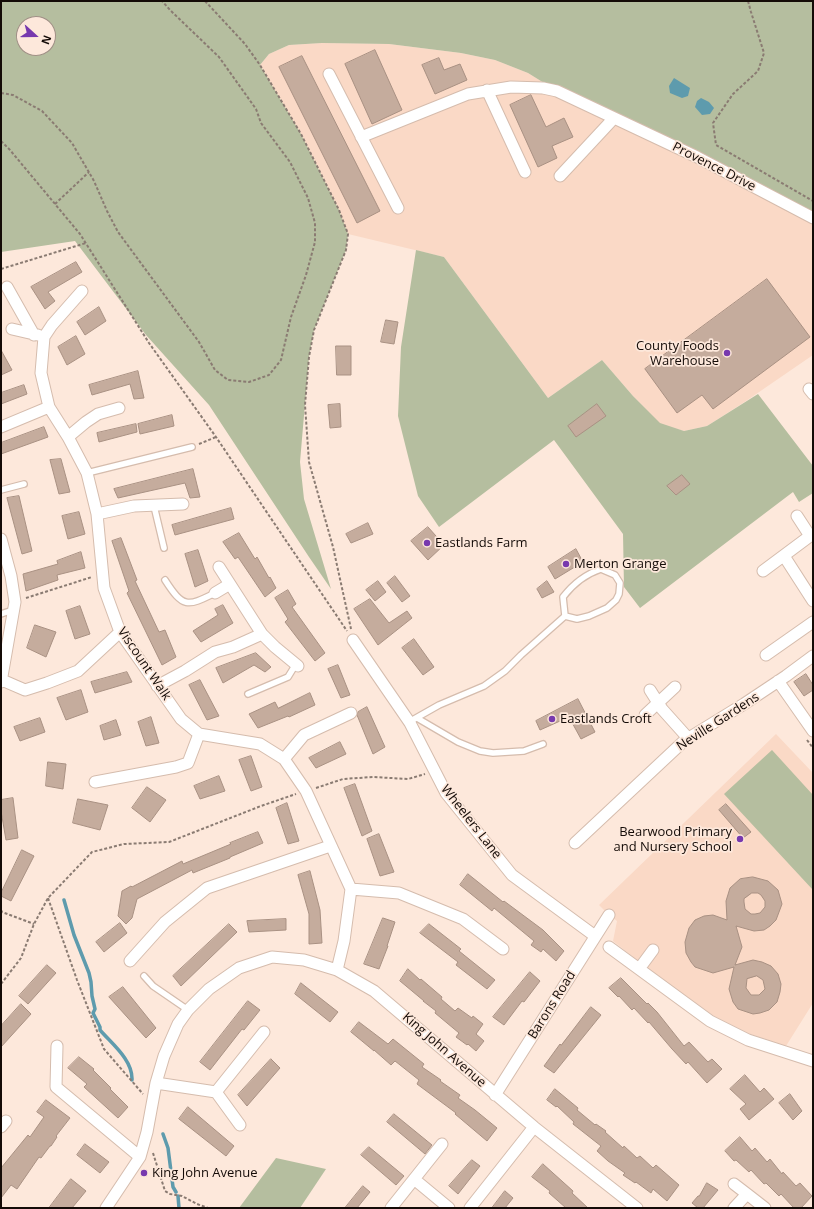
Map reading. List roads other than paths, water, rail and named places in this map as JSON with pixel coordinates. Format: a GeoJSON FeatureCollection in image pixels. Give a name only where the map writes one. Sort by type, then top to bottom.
{"type":"FeatureCollection","features":[{"type":"Feature","properties":{"kind":"street"},"geometry":{"type":"LineString","coordinates":[[328,74],[398,208]]}},
{"type":"Feature","properties":{"kind":"street","name":"Provence Drive"},"geometry":{"type":"LineString","coordinates":[[361,137],[468,94],[511,87],[543,88],[557,91],[697,157],[813,218]]}},
{"type":"Feature","properties":{"kind":"street"},"geometry":{"type":"LineString","coordinates":[[487,90],[525,172]]}},
{"type":"Feature","properties":{"kind":"street"},"geometry":{"type":"LineString","coordinates":[[560,176],[614,118]]}},
{"type":"Feature","properties":{"kind":"street"},"geometry":{"type":"LineString","coordinates":[[7,287],[39,336]]}},
{"type":"Feature","properties":{"kind":"street"},"geometry":{"type":"LineString","coordinates":[[39,336],[52,325],[82,291]]}},
{"type":"Feature","properties":{"kind":"street"},"geometry":{"type":"LineString","coordinates":[[12,329],[39,336]]}},
{"type":"Feature","properties":{"kind":"street","name":"Viscount Walk"},"geometry":{"type":"LineString","coordinates":[[39,336],[41,373],[48,407],[68,437],[87,473],[97,514],[104,588],[120,632],[181,719],[199,734]]}},
{"type":"Feature","properties":{"kind":"street"},"geometry":{"type":"LineString","coordinates":[[1,427],[48,407]]}},
{"type":"Feature","properties":{"kind":"street"},"geometry":{"type":"LineString","coordinates":[[68,437],[98,414],[119,408]]}},
{"type":"Feature","properties":{"kind":"street"},"geometry":{"type":"LineString","coordinates":[[97,514],[134,506],[183,504]]}},
{"type":"Feature","properties":{"kind":"street"},"geometry":{"type":"LineString","coordinates":[[763,571],[810,536],[798,516]]}},
{"type":"Feature","properties":{"kind":"street"},"geometry":{"type":"LineString","coordinates":[[1,540],[11,576],[14,606],[1,681],[25,690],[78,671],[120,632]]}},
{"type":"Feature","properties":{"kind":"street"},"geometry":{"type":"LineString","coordinates":[[784,556],[813,600]]}},
{"type":"Feature","properties":{"kind":"street"},"geometry":{"type":"LineString","coordinates":[[219,567],[262,634],[297,665]]}},
{"type":"Feature","properties":{"kind":"street"},"geometry":{"type":"LineString","coordinates":[[215,593],[230,584]]}},
{"type":"Feature","properties":{"kind":"street"},"geometry":{"type":"LineString","coordinates":[[766,655],[813,622]]}},
{"type":"Feature","properties":{"kind":"street"},"geometry":{"type":"LineString","coordinates":[[157,686],[185,671],[215,652],[233,647],[262,634]]}},
{"type":"Feature","properties":{"kind":"street","name":"Wheelers Lane"},"geometry":{"type":"LineString","coordinates":[[353,640],[413,720],[434,771],[446,793],[512,875],[595,936]]}},
{"type":"Feature","properties":{"kind":"street","name":"Neville Gardens"},"geometry":{"type":"LineString","coordinates":[[575,843],[684,741],[744,704],[813,656]]}},
{"type":"Feature","properties":{"kind":"street"},"geometry":{"type":"LineString","coordinates":[[778,681],[813,731]]}},
{"type":"Feature","properties":{"kind":"street"},"geometry":{"type":"LineString","coordinates":[[645,715],[675,687]]}},
{"type":"Feature","properties":{"kind":"street"},"geometry":{"type":"LineString","coordinates":[[650,690],[658,704],[688,738]]}},
{"type":"Feature","properties":{"kind":"street"},"geometry":{"type":"LineString","coordinates":[[284,759],[304,735],[351,714]]}},
{"type":"Feature","properties":{"kind":"street"},"geometry":{"type":"LineString","coordinates":[[95,782],[176,768],[188,763],[199,734],[260,744],[284,759],[306,791],[351,889],[344,941],[337,970]]}},
{"type":"Feature","properties":{"kind":"street"},"geometry":{"type":"LineString","coordinates":[[130,961],[165,922],[207,888],[330,846]]}},
{"type":"Feature","properties":{"kind":"street"},"geometry":{"type":"LineString","coordinates":[[351,889],[399,893],[463,919],[503,949]]}},
{"type":"Feature","properties":{"kind":"street","name":"Barons Road"},"geometry":{"type":"LineString","coordinates":[[495,1095],[609,915]]}},
{"type":"Feature","properties":{"kind":"street"},"geometry":{"type":"LineString","coordinates":[[609,947],[710,1021],[748,1040],[813,1061]]}},
{"type":"Feature","properties":{"kind":"street"},"geometry":{"type":"LineString","coordinates":[[639,969],[653,950]]}},
{"type":"Feature","properties":{"kind":"street","name":"King John Avenue"},"geometry":{"type":"LineString","coordinates":[[106,1208],[140,1157],[147,1132],[156,1083],[164,1056],[178,1024],[188,1010],[209,988],[239,968],[272,957],[304,960],[337,970],[374,991],[495,1095],[633,1207]]}},
{"type":"Feature","properties":{"kind":"street"},"geometry":{"type":"LineString","coordinates":[[216,1092],[264,1032]]}},
{"type":"Feature","properties":{"kind":"street"},"geometry":{"type":"LineString","coordinates":[[57,1046],[56,1087],[140,1157]]}},
{"type":"Feature","properties":{"kind":"street"},"geometry":{"type":"LineString","coordinates":[[156,1083],[216,1092],[240,1126]]}},
{"type":"Feature","properties":{"kind":"street"},"geometry":{"type":"LineString","coordinates":[[470,1208],[534,1127]]}},
{"type":"Feature","properties":{"kind":"street"},"geometry":{"type":"LineString","coordinates":[[391,1208],[442,1144]]}},
{"type":"Feature","properties":{"kind":"street"},"geometry":{"type":"LineString","coordinates":[[414,1179],[449,1208]]}},
{"type":"Feature","properties":{"kind":"street"},"geometry":{"type":"LineString","coordinates":[[734,1184],[765,1208]]}},
{"type":"Feature","properties":{"kind":"street"},"geometry":{"type":"LineString","coordinates":[[734,1208],[746,1194]]}},
{"type":"Feature","properties":{"kind":"lane"},"geometry":{"type":"LineString","coordinates":[[87,473],[192,447]]}},
{"type":"Feature","properties":{"kind":"lane"},"geometry":{"type":"LineString","coordinates":[[1,490],[24,484]]}},
{"type":"Feature","properties":{"kind":"lane"},"geometry":{"type":"LineString","coordinates":[[154,506],[164,548]]}},
{"type":"Feature","properties":{"kind":"lane"},"geometry":{"type":"LineString","coordinates":[[601,569],[615,575],[620,583],[619,594],[616,600],[607,608],[578,619],[565,616],[563,597],[572,586],[592,572],[601,569]]}},
{"type":"Feature","properties":{"kind":"lane"},"geometry":{"type":"LineString","coordinates":[[165,580],[173,592],[187,603],[197,602],[215,593]]}},
{"type":"Feature","properties":{"kind":"lane"},"geometry":{"type":"LineString","coordinates":[[1,614],[14,606]]}},
{"type":"Feature","properties":{"kind":"lane"},"geometry":{"type":"LineString","coordinates":[[413,720],[438,705],[484,686],[505,671],[565,616]]}},
{"type":"Feature","properties":{"kind":"lane"},"geometry":{"type":"LineString","coordinates":[[248,694],[288,677],[297,665]]}},
{"type":"Feature","properties":{"kind":"lane"},"geometry":{"type":"LineString","coordinates":[[413,720],[480,751],[493,753],[524,751],[543,744]]}},
{"type":"Feature","properties":{"kind":"lane"},"geometry":{"type":"LineString","coordinates":[[144,976],[153,986],[188,1010]]}},
{"type":"Feature","properties":{"kind":"water"},"geometry":{"type":"Polygon","coordinates":[[[674,78],[690,88],[688,96],[682,98],[670,93],[669,86],[674,78]]]}},
{"type":"Feature","properties":{"kind":"water"},"geometry":{"type":"Polygon","coordinates":[[[701,98],[709,102],[714,108],[710,114],[702,115],[695,107],[697,101],[701,98]]]}},
{"type":"Feature","properties":{"kind":"waterway"},"geometry":{"type":"LineString","coordinates":[[64,900],[74,935],[89,973],[95,1009],[93,1013],[100,1030],[125,1059],[129,1066],[132,1080]]}},
{"type":"Feature","properties":{"kind":"waterway"},"geometry":{"type":"LineString","coordinates":[[163,1134],[168,1148],[173,1187],[176,1192]]}},
{"type":"Feature","properties":{"kind":"waterway"},"geometry":{"type":"LineString","coordinates":[[178,1196],[179,1208]]}},
{"type":"Feature","properties":{"kind":"place","name":"County Foods Warehouse"},"geometry":{"type":"Point","coordinates":[727,353]}},
{"type":"Feature","properties":{"kind":"place","name":"Eastlands Farm"},"geometry":{"type":"Point","coordinates":[427,543]}},
{"type":"Feature","properties":{"kind":"place","name":"Merton Grange"},"geometry":{"type":"Point","coordinates":[566,564]}},
{"type":"Feature","properties":{"kind":"place","name":"Eastlands Croft"},"geometry":{"type":"Point","coordinates":[552,719]}},
{"type":"Feature","properties":{"kind":"place","name":"Bearwood Primary and Nursery School"},"geometry":{"type":"Point","coordinates":[740,839]}},
{"type":"Feature","properties":{"kind":"place","name":"King John Avenue"},"geometry":{"type":"Point","coordinates":[144,1173]}}]}
